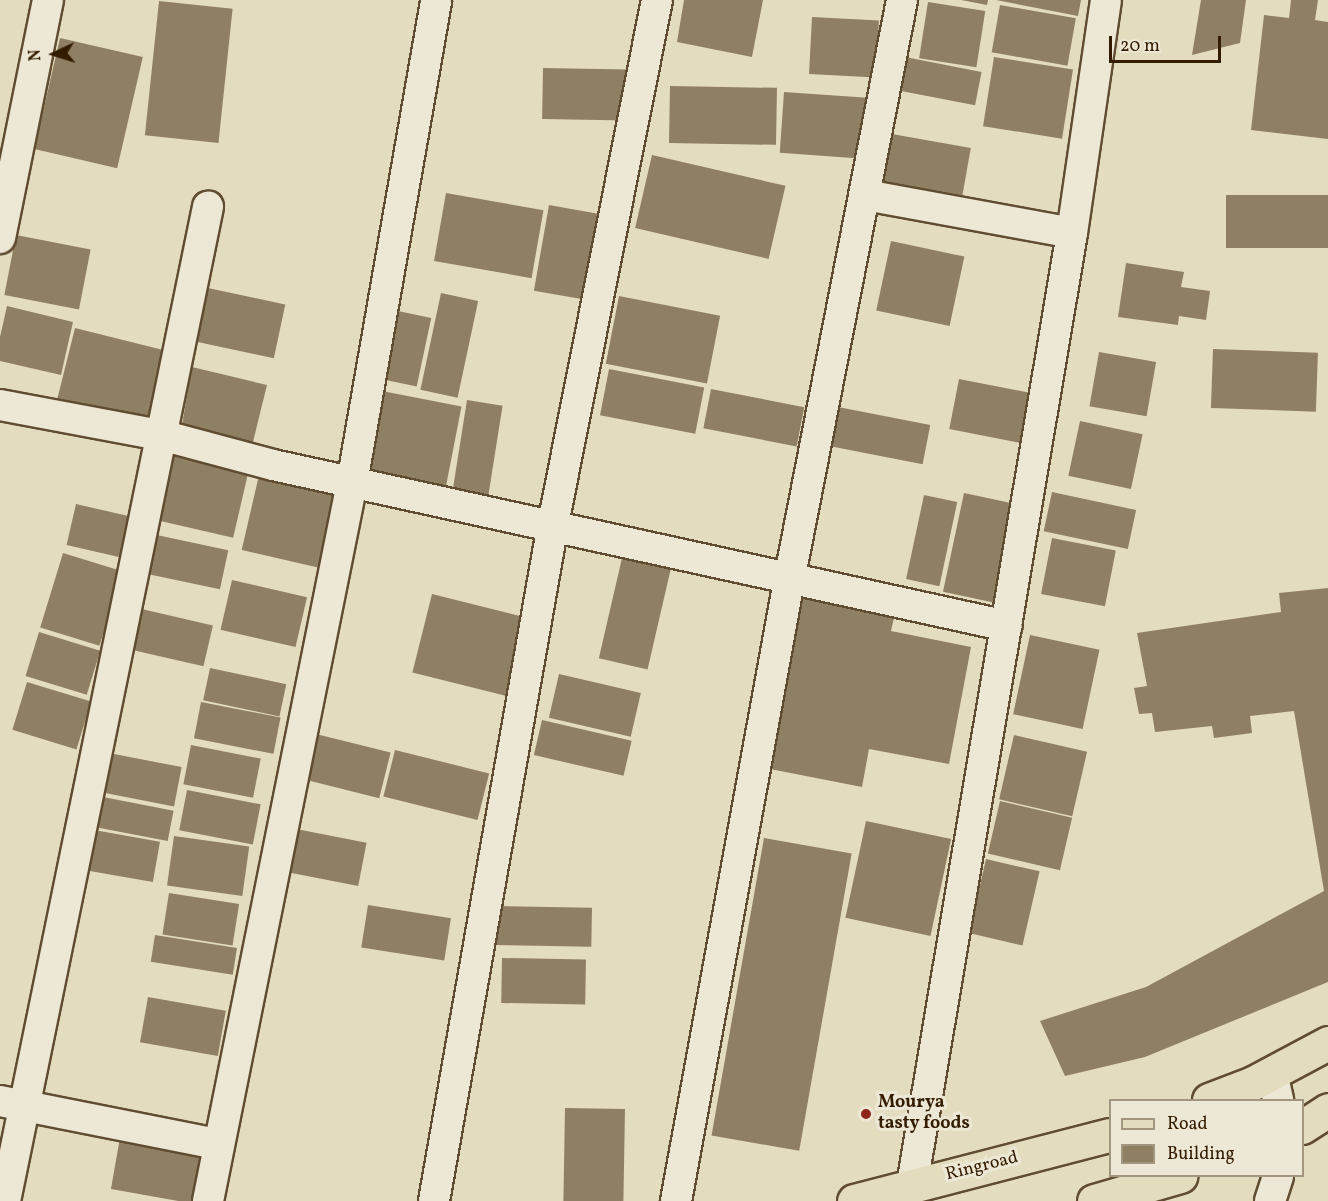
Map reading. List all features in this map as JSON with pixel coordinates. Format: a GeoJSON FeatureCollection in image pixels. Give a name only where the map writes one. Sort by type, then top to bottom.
{"type":"FeatureCollection","features":[{"type":"Feature","properties":{"kind":"main road"},"geometry":{"type":"LineString","coordinates":[[1218,1099],[1275,1087],[1328,1043]]}},
{"type":"Feature","properties":{"kind":"main road"},"geometry":{"type":"LineString","coordinates":[[1304,1126],[1328,1110]]}},
{"type":"Feature","properties":{"kind":"main road","name":"Ringroad"},"geometry":{"type":"LineString","coordinates":[[854,1201],[1109,1135]]}},
{"type":"Feature","properties":{"kind":"main road"},"geometry":{"type":"LineString","coordinates":[[1094,1201],[1177,1177]]}},
{"type":"Feature","properties":{"kind":"street"},"geometry":{"type":"LineString","coordinates":[[0,238],[11,131],[48,0]]}},
{"type":"Feature","properties":{"kind":"street"},"geometry":{"type":"LineString","coordinates":[[208,1201],[217,1144],[352,483],[436,0]]}},
{"type":"Feature","properties":{"kind":"street"},"geometry":{"type":"LineString","coordinates":[[434,1201],[553,524],[657,0]]}},
{"type":"Feature","properties":{"kind":"street"},"geometry":{"type":"LineString","coordinates":[[676,1201],[789,581],[902,0]]}},
{"type":"Feature","properties":{"kind":"street"},"geometry":{"type":"LineString","coordinates":[[912,1185],[1072,233],[1106,0]]}},
{"type":"Feature","properties":{"kind":"street"},"geometry":{"type":"LineString","coordinates":[[865,195],[1072,233]]}},
{"type":"Feature","properties":{"kind":"street"},"geometry":{"type":"LineString","coordinates":[[5,1201],[11,1103],[161,435],[208,207]]}},
{"type":"Feature","properties":{"kind":"street"},"geometry":{"type":"LineString","coordinates":[[0,405],[161,435],[352,483],[553,524],[789,581],[1006,626]]}},
{"type":"Feature","properties":{"kind":"street"},"geometry":{"type":"LineString","coordinates":[[11,1103],[217,1144]]}},
{"type":"Feature","properties":{"kind":"street"},"geometry":{"type":"LineString","coordinates":[[1270,1201],[1278,1177]]}},
{"type":"Feature","properties":{"kind":"building"},"geometry":{"type":"Polygon","coordinates":[[[684,0],[763,0],[752,57],[677,42],[684,0]]]}},
{"type":"Feature","properties":{"kind":"building"},"geometry":{"type":"Polygon","coordinates":[[[961,0],[988,0],[987,5],[961,0]]]}},
{"type":"Feature","properties":{"kind":"building"},"geometry":{"type":"Polygon","coordinates":[[[996,0],[1081,0],[1078,16],[996,0]]]}},
{"type":"Feature","properties":{"kind":"building"},"geometry":{"type":"Polygon","coordinates":[[[1201,0],[1246,0],[1240,43],[1192,55],[1201,0]]]}},
{"type":"Feature","properties":{"kind":"building"},"geometry":{"type":"Polygon","coordinates":[[[1291,0],[1318,0],[1315,20],[1328,22],[1328,139],[1251,130],[1264,15],[1289,18],[1291,0]]]}},
{"type":"Feature","properties":{"kind":"building"},"geometry":{"type":"Polygon","coordinates":[[[159,1],[233,9],[218,143],[145,135],[159,1]]]}},
{"type":"Feature","properties":{"kind":"building"},"geometry":{"type":"Polygon","coordinates":[[[928,2],[985,11],[976,67],[919,58],[928,2]]]}},
{"type":"Feature","properties":{"kind":"building"},"geometry":{"type":"Polygon","coordinates":[[[1000,5],[1076,18],[1067,66],[992,52],[1000,5]]]}},
{"type":"Feature","properties":{"kind":"building"},"geometry":{"type":"Polygon","coordinates":[[[812,17],[879,21],[876,77],[809,74],[812,17]]]}},
{"type":"Feature","properties":{"kind":"building"},"geometry":{"type":"Polygon","coordinates":[[[60,38],[143,57],[117,168],[34,149],[60,38]]]}},
{"type":"Feature","properties":{"kind":"building"},"geometry":{"type":"Polygon","coordinates":[[[905,57],[982,72],[975,105],[899,90],[905,57]]]}},
{"type":"Feature","properties":{"kind":"building"},"geometry":{"type":"Polygon","coordinates":[[[994,57],[1073,70],[1062,139],[983,126],[994,57]]]}},
{"type":"Feature","properties":{"kind":"building"},"geometry":{"type":"Polygon","coordinates":[[[543,68],[628,69],[627,120],[542,119],[543,68]]]}},
{"type":"Feature","properties":{"kind":"building"},"geometry":{"type":"Polygon","coordinates":[[[670,86],[777,88],[776,145],[669,143],[670,86]]]}},
{"type":"Feature","properties":{"kind":"building"},"geometry":{"type":"Polygon","coordinates":[[[784,92],[871,98],[867,159],[780,153],[784,92]]]}},
{"type":"Feature","properties":{"kind":"building"},"geometry":{"type":"Polygon","coordinates":[[[892,134],[971,148],[962,195],[884,181],[892,134]]]}},
{"type":"Feature","properties":{"kind":"building"},"geometry":{"type":"Polygon","coordinates":[[[652,155],[785,186],[769,259],[635,228],[652,155]]]}},
{"type":"Feature","properties":{"kind":"building"},"geometry":{"type":"Polygon","coordinates":[[[446,193],[543,210],[532,278],[434,261],[446,193]]]}},
{"type":"Feature","properties":{"kind":"building"},"geometry":{"type":"Polygon","coordinates":[[[1226,195],[1328,195],[1328,248],[1226,248],[1226,195]]]}},
{"type":"Feature","properties":{"kind":"building"},"geometry":{"type":"Polygon","coordinates":[[[549,205],[605,215],[590,301],[534,291],[549,205]]]}},
{"type":"Feature","properties":{"kind":"building"},"geometry":{"type":"Polygon","coordinates":[[[16,235],[91,250],[79,309],[4,295],[16,235]]]}},
{"type":"Feature","properties":{"kind":"building"},"geometry":{"type":"Polygon","coordinates":[[[891,241],[964,257],[950,326],[876,310],[891,241]]]}},
{"type":"Feature","properties":{"kind":"building"},"geometry":{"type":"Polygon","coordinates":[[[1126,263],[1184,272],[1181,287],[1210,291],[1206,320],[1179,316],[1178,325],[1118,317],[1126,263]]]}},
{"type":"Feature","properties":{"kind":"building"},"geometry":{"type":"Polygon","coordinates":[[[208,288],[285,304],[274,358],[197,342],[208,288]]]}},
{"type":"Feature","properties":{"kind":"building"},"geometry":{"type":"Polygon","coordinates":[[[441,293],[478,301],[458,398],[420,390],[441,293]]]}},
{"type":"Feature","properties":{"kind":"building"},"geometry":{"type":"Polygon","coordinates":[[[619,296],[720,316],[707,383],[606,364],[619,296]]]}},
{"type":"Feature","properties":{"kind":"building"},"geometry":{"type":"Polygon","coordinates":[[[7,306],[73,322],[61,375],[0,361],[0,337],[7,306]]]}},
{"type":"Feature","properties":{"kind":"building"},"geometry":{"type":"Polygon","coordinates":[[[398,311],[431,318],[417,387],[383,379],[398,311]]]}},
{"type":"Feature","properties":{"kind":"building"},"geometry":{"type":"Polygon","coordinates":[[[75,328],[167,351],[149,424],[57,401],[75,328]]]}},
{"type":"Feature","properties":{"kind":"building"},"geometry":{"type":"Polygon","coordinates":[[[1213,349],[1318,353],[1316,412],[1211,408],[1213,349]]]}},
{"type":"Feature","properties":{"kind":"building"},"geometry":{"type":"Polygon","coordinates":[[[1099,352],[1156,362],[1147,416],[1089,406],[1099,352]]]}},
{"type":"Feature","properties":{"kind":"building"},"geometry":{"type":"Polygon","coordinates":[[[192,367],[267,385],[251,450],[182,425],[192,367]]]}},
{"type":"Feature","properties":{"kind":"building"},"geometry":{"type":"Polygon","coordinates":[[[609,369],[704,388],[695,434],[600,415],[609,369]]]}},
{"type":"Feature","properties":{"kind":"building"},"geometry":{"type":"Polygon","coordinates":[[[959,379],[1039,394],[1029,445],[949,429],[959,379]]]}},
{"type":"Feature","properties":{"kind":"building"},"geometry":{"type":"Polygon","coordinates":[[[711,389],[804,407],[797,446],[703,428],[711,389]]]}},
{"type":"Feature","properties":{"kind":"building"},"geometry":{"type":"Polygon","coordinates":[[[382,391],[462,406],[444,495],[365,479],[382,391]]]}},
{"type":"Feature","properties":{"kind":"building"},"geometry":{"type":"Polygon","coordinates":[[[467,400],[503,406],[488,499],[452,494],[467,400]]]}},
{"type":"Feature","properties":{"kind":"building"},"geometry":{"type":"Polygon","coordinates":[[[838,407],[930,425],[923,464],[830,446],[838,407]]]}},
{"type":"Feature","properties":{"kind":"building"},"geometry":{"type":"Polygon","coordinates":[[[1080,421],[1143,434],[1131,489],[1068,476],[1080,421]]]}},
{"type":"Feature","properties":{"kind":"building"},"geometry":{"type":"Polygon","coordinates":[[[172,456],[248,474],[233,538],[157,520],[172,456]]]}},
{"type":"Feature","properties":{"kind":"building"},"geometry":{"type":"Polygon","coordinates":[[[259,475],[335,493],[318,568],[242,550],[259,475]]]}},
{"type":"Feature","properties":{"kind":"building"},"geometry":{"type":"Polygon","coordinates":[[[1052,492],[1136,510],[1128,549],[1044,531],[1052,492]]]}},
{"type":"Feature","properties":{"kind":"building"},"geometry":{"type":"Polygon","coordinates":[[[964,493],[1017,504],[996,603],[943,592],[964,493]]]}},
{"type":"Feature","properties":{"kind":"building"},"geometry":{"type":"Polygon","coordinates":[[[924,495],[957,502],[939,586],[906,579],[924,495]]]}},
{"type":"Feature","properties":{"kind":"building"},"geometry":{"type":"Polygon","coordinates":[[[76,504],[132,517],[122,558],[67,545],[76,504]]]}},
{"type":"Feature","properties":{"kind":"building"},"geometry":{"type":"Polygon","coordinates":[[[152,534],[228,550],[220,589],[144,573],[152,534]]]}},
{"type":"Feature","properties":{"kind":"building"},"geometry":{"type":"Polygon","coordinates":[[[1052,538],[1116,550],[1105,606],[1041,594],[1052,538]]]}},
{"type":"Feature","properties":{"kind":"building"},"geometry":{"type":"Polygon","coordinates":[[[63,553],[122,571],[99,646],[40,628],[63,553]]]}},
{"type":"Feature","properties":{"kind":"building"},"geometry":{"type":"Polygon","coordinates":[[[622,558],[671,569],[648,670],[599,658],[622,558]]]}},
{"type":"Feature","properties":{"kind":"building"},"geometry":{"type":"Polygon","coordinates":[[[232,580],[307,597],[296,647],[221,630],[232,580]]]}},
{"type":"Feature","properties":{"kind":"building"},"geometry":{"type":"Polygon","coordinates":[[[1328,588],[1328,982],[1145,1057],[1065,1076],[1040,1021],[1146,987],[1324,891],[1294,711],[1250,716],[1252,733],[1214,738],[1212,726],[1155,732],[1152,713],[1139,714],[1134,688],[1147,686],[1137,633],[1281,612],[1279,593],[1328,588]]]}},
{"type":"Feature","properties":{"kind":"building"},"geometry":{"type":"Polygon","coordinates":[[[804,591],[896,609],[891,631],[971,647],[949,764],[869,749],[862,787],[770,769],[804,591]]]}},
{"type":"Feature","properties":{"kind":"building"},"geometry":{"type":"Polygon","coordinates":[[[432,594],[526,617],[507,696],[412,673],[432,594]]]}},
{"type":"Feature","properties":{"kind":"building"},"geometry":{"type":"Polygon","coordinates":[[[133,607],[213,625],[203,666],[124,648],[133,607]]]}},
{"type":"Feature","properties":{"kind":"building"},"geometry":{"type":"Polygon","coordinates":[[[39,632],[100,651],[87,695],[26,676],[39,632]]]}},
{"type":"Feature","properties":{"kind":"building"},"geometry":{"type":"Polygon","coordinates":[[[1030,635],[1099,650],[1083,729],[1013,714],[1030,635]]]}},
{"type":"Feature","properties":{"kind":"building"},"geometry":{"type":"Polygon","coordinates":[[[210,668],[286,684],[279,716],[203,700],[210,668]]]}},
{"type":"Feature","properties":{"kind":"building"},"geometry":{"type":"Polygon","coordinates":[[[559,674],[641,693],[631,737],[549,718],[559,674]]]}},
{"type":"Feature","properties":{"kind":"building"},"geometry":{"type":"Polygon","coordinates":[[[27,682],[91,702],[76,749],[12,730],[27,682]]]}},
{"type":"Feature","properties":{"kind":"building"},"geometry":{"type":"Polygon","coordinates":[[[201,702],[281,717],[273,754],[194,738],[201,702]]]}},
{"type":"Feature","properties":{"kind":"building"},"geometry":{"type":"Polygon","coordinates":[[[542,720],[632,741],[624,776],[534,755],[542,720]]]}},
{"type":"Feature","properties":{"kind":"building"},"geometry":{"type":"Polygon","coordinates":[[[312,733],[391,753],[379,798],[301,779],[312,733]]]}},
{"type":"Feature","properties":{"kind":"building"},"geometry":{"type":"Polygon","coordinates":[[[1014,735],[1087,752],[1072,816],[999,799],[1014,735]]]}},
{"type":"Feature","properties":{"kind":"building"},"geometry":{"type":"Polygon","coordinates":[[[191,745],[261,759],[253,798],[183,784],[191,745]]]}},
{"type":"Feature","properties":{"kind":"building"},"geometry":{"type":"Polygon","coordinates":[[[395,750],[489,773],[478,820],[383,797],[395,750]]]}},
{"type":"Feature","properties":{"kind":"building"},"geometry":{"type":"Polygon","coordinates":[[[109,753],[182,767],[174,806],[101,792],[109,753]]]}},
{"type":"Feature","properties":{"kind":"building"},"geometry":{"type":"Polygon","coordinates":[[[187,790],[261,804],[253,845],[179,830],[187,790]]]}},
{"type":"Feature","properties":{"kind":"building"},"geometry":{"type":"Polygon","coordinates":[[[98,796],[174,811],[168,841],[92,826],[98,796]]]}},
{"type":"Feature","properties":{"kind":"building"},"geometry":{"type":"Polygon","coordinates":[[[1000,801],[1072,818],[1060,870],[988,854],[1000,801]]]}},
{"type":"Feature","properties":{"kind":"building"},"geometry":{"type":"Polygon","coordinates":[[[866,821],[951,839],[931,936],[845,918],[866,821]]]}},
{"type":"Feature","properties":{"kind":"building"},"geometry":{"type":"Polygon","coordinates":[[[291,828],[367,843],[358,886],[283,871],[291,828]]]}},
{"type":"Feature","properties":{"kind":"building"},"geometry":{"type":"Polygon","coordinates":[[[94,830],[160,842],[153,882],[87,870],[94,830]]]}},
{"type":"Feature","properties":{"kind":"building"},"geometry":{"type":"Polygon","coordinates":[[[174,836],[249,847],[242,896],[167,886],[174,836]]]}},
{"type":"Feature","properties":{"kind":"building"},"geometry":{"type":"Polygon","coordinates":[[[764,838],[852,853],[799,1151],[712,1135],[764,838]]]}},
{"type":"Feature","properties":{"kind":"building"},"geometry":{"type":"Polygon","coordinates":[[[986,859],[1040,871],[1022,945],[969,933],[986,859]]]}},
{"type":"Feature","properties":{"kind":"building"},"geometry":{"type":"Polygon","coordinates":[[[169,893],[239,904],[233,946],[162,934],[169,893]]]}},
{"type":"Feature","properties":{"kind":"building"},"geometry":{"type":"Polygon","coordinates":[[[368,905],[451,918],[444,961],[361,947],[368,905]]]}},
{"type":"Feature","properties":{"kind":"building"},"geometry":{"type":"Polygon","coordinates":[[[494,906],[592,908],[591,947],[493,945],[494,906]]]}},
{"type":"Feature","properties":{"kind":"building"},"geometry":{"type":"Polygon","coordinates":[[[155,935],[237,948],[233,975],[151,962],[155,935]]]}},
{"type":"Feature","properties":{"kind":"building"},"geometry":{"type":"Polygon","coordinates":[[[502,958],[586,959],[585,1004],[501,1003],[502,958]]]}},
{"type":"Feature","properties":{"kind":"building"},"geometry":{"type":"Polygon","coordinates":[[[148,997],[226,1011],[218,1056],[140,1042],[148,997]]]}},
{"type":"Feature","properties":{"kind":"building"},"geometry":{"type":"Polygon","coordinates":[[[565,1108],[625,1109],[623,1201],[563,1201],[565,1108]]]}},
{"type":"Feature","properties":{"kind":"building"},"geometry":{"type":"Polygon","coordinates":[[[121,1132],[204,1147],[194,1201],[178,1201],[111,1189],[121,1132]]]}},
{"type":"Feature","properties":{"kind":"place","name":"Mourya tasty foods"},"geometry":{"type":"Point","coordinates":[866,1114]}}]}
